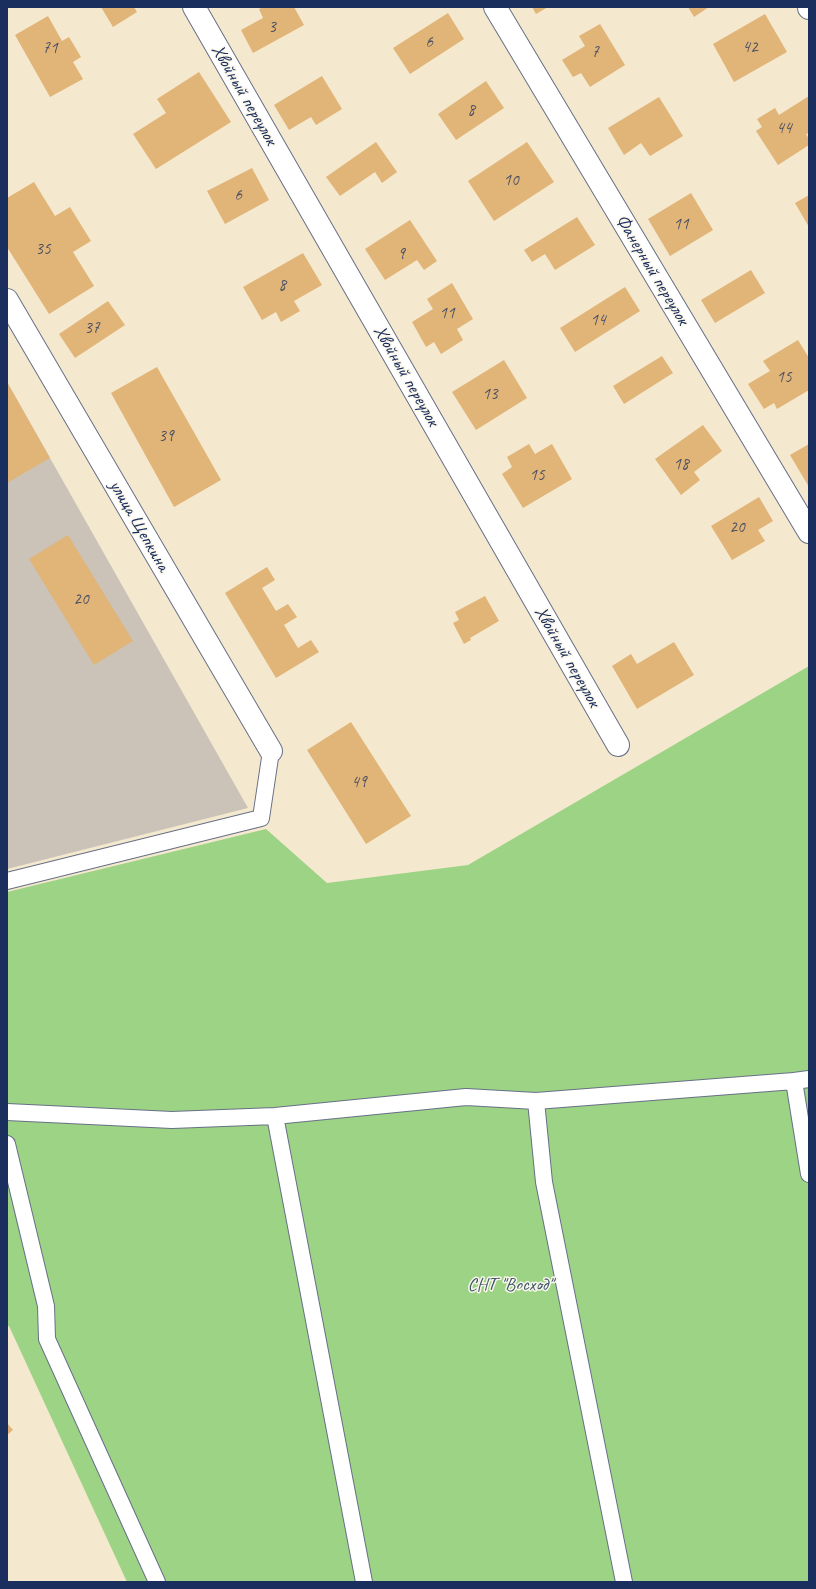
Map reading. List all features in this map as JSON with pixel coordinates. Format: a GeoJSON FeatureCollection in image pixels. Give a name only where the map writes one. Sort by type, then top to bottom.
{"type":"FeatureCollection","features":[{"type":"Feature","properties":{"kind":"street","name":"Хвойный переулок"},"geometry":{"type":"LineString","coordinates":[[194,7],[618,745]]}},
{"type":"Feature","properties":{"kind":"street","name":"Фанерный переулок"},"geometry":{"type":"LineString","coordinates":[[495,7],[809,532]]}},
{"type":"Feature","properties":{"kind":"street","name":"улица Щепкина"},"geometry":{"type":"LineString","coordinates":[[7,300],[271,751]]}},
{"type":"Feature","properties":{"kind":"lane"},"geometry":{"type":"LineString","coordinates":[[7,881],[260,818],[271,751]]}},
{"type":"Feature","properties":{"kind":"lane"},"geometry":{"type":"LineString","coordinates":[[7,1112],[172,1120],[275,1116],[466,1097],[536,1101],[802,1080],[809,1174]]}},
{"type":"Feature","properties":{"kind":"lane"},"geometry":{"type":"LineString","coordinates":[[536,1101],[544,1182],[624,1582]]}},
{"type":"Feature","properties":{"kind":"lane"},"geometry":{"type":"LineString","coordinates":[[275,1116],[364,1582]]}},
{"type":"Feature","properties":{"kind":"lane"},"geometry":{"type":"LineString","coordinates":[[7,1144],[46,1306],[47,1339],[157,1582]]}},
{"type":"Feature","properties":{"kind":"shaded area"},"geometry":{"type":"Polygon","coordinates":[[[7,382],[50,458],[248,808],[7,869],[7,382]]]}},
{"type":"Feature","properties":{"kind":"green space","name":"СНТ \"Восход\""},"geometry":{"type":"Polygon","coordinates":[[[809,666],[809,1582],[127,1582],[9,1326],[7,1326],[7,892],[266,829],[327,883],[468,865],[809,666]]]}},
{"type":"Feature","properties":{"kind":"building"},"geometry":{"type":"Polygon","coordinates":[[[101,7],[134,7],[137,12],[113,27],[101,7]]]}},
{"type":"Feature","properties":{"kind":"building"},"geometry":{"type":"Polygon","coordinates":[[[263,7],[294,7],[304,25],[253,53],[241,30],[263,18],[259,9],[263,7]]]}},
{"type":"Feature","properties":{"kind":"building"},"geometry":{"type":"Polygon","coordinates":[[[532,7],[548,7],[536,14],[532,7]]]}},
{"type":"Feature","properties":{"kind":"building"},"geometry":{"type":"Polygon","coordinates":[[[688,7],[709,7],[694,17],[688,7]]]}},
{"type":"Feature","properties":{"kind":"building"},"geometry":{"type":"Polygon","coordinates":[[[448,13],[464,39],[410,74],[393,48],[448,13]]]}},
{"type":"Feature","properties":{"kind":"building"},"geometry":{"type":"Polygon","coordinates":[[[765,14],[787,52],[734,82],[713,44],[765,14]]]}},
{"type":"Feature","properties":{"kind":"building"},"geometry":{"type":"Polygon","coordinates":[[[48,16],[62,41],[69,37],[81,57],[73,62],[83,79],[50,97],[15,35],[48,16]]]}},
{"type":"Feature","properties":{"kind":"building"},"geometry":{"type":"Polygon","coordinates":[[[600,24],[625,65],[590,87],[581,73],[573,77],[562,60],[585,46],[579,36],[600,24]]]}},
{"type":"Feature","properties":{"kind":"building"},"geometry":{"type":"Polygon","coordinates":[[[199,72],[231,122],[156,169],[133,134],[166,113],[157,99],[199,72]]]}},
{"type":"Feature","properties":{"kind":"building"},"geometry":{"type":"Polygon","coordinates":[[[322,76],[342,109],[316,125],[311,117],[289,130],[274,105],[322,76]]]}},
{"type":"Feature","properties":{"kind":"building"},"geometry":{"type":"Polygon","coordinates":[[[486,81],[504,108],[456,140],[438,114],[486,81]]]}},
{"type":"Feature","properties":{"kind":"building"},"geometry":{"type":"Polygon","coordinates":[[[809,96],[809,133],[806,134],[809,139],[809,145],[778,165],[756,131],[762,127],[757,119],[775,108],[779,115],[809,96]]]}},
{"type":"Feature","properties":{"kind":"building"},"geometry":{"type":"Polygon","coordinates":[[[659,97],[683,136],[650,156],[641,143],[624,155],[608,128],[659,97]]]}},
{"type":"Feature","properties":{"kind":"building"},"geometry":{"type":"Polygon","coordinates":[[[376,142],[397,172],[382,183],[375,172],[340,196],[326,177],[376,142]]]}},
{"type":"Feature","properties":{"kind":"building"},"geometry":{"type":"Polygon","coordinates":[[[527,142],[554,182],[494,221],[468,181],[527,142]]]}},
{"type":"Feature","properties":{"kind":"building"},"geometry":{"type":"Polygon","coordinates":[[[252,168],[269,200],[225,224],[207,191],[252,168]]]}},
{"type":"Feature","properties":{"kind":"building"},"geometry":{"type":"Polygon","coordinates":[[[34,182],[55,216],[70,207],[91,241],[73,252],[94,286],[49,314],[7,247],[7,198],[34,182]]]}},
{"type":"Feature","properties":{"kind":"building"},"geometry":{"type":"Polygon","coordinates":[[[691,193],[713,230],[670,256],[648,219],[691,193]]]}},
{"type":"Feature","properties":{"kind":"building"},"geometry":{"type":"Polygon","coordinates":[[[809,195],[809,227],[795,203],[809,195]]]}},
{"type":"Feature","properties":{"kind":"building"},"geometry":{"type":"Polygon","coordinates":[[[577,217],[595,245],[555,270],[545,254],[532,262],[524,250],[577,217]]]}},
{"type":"Feature","properties":{"kind":"building"},"geometry":{"type":"Polygon","coordinates":[[[410,220],[437,261],[424,270],[417,260],[385,280],[365,249],[410,220]]]}},
{"type":"Feature","properties":{"kind":"building"},"geometry":{"type":"Polygon","coordinates":[[[303,253],[322,285],[294,301],[300,311],[281,322],[276,312],[262,320],[243,287],[303,253]]]}},
{"type":"Feature","properties":{"kind":"building"},"geometry":{"type":"Polygon","coordinates":[[[751,270],[765,293],[715,323],[701,300],[751,270]]]}},
{"type":"Feature","properties":{"kind":"building"},"geometry":{"type":"Polygon","coordinates":[[[452,283],[473,319],[457,329],[463,340],[441,354],[434,342],[426,347],[412,322],[433,309],[427,299],[452,283]]]}},
{"type":"Feature","properties":{"kind":"building"},"geometry":{"type":"Polygon","coordinates":[[[625,287],[640,311],[575,352],[560,328],[625,287]]]}},
{"type":"Feature","properties":{"kind":"building"},"geometry":{"type":"Polygon","coordinates":[[[108,301],[125,325],[75,358],[59,334],[108,301]]]}},
{"type":"Feature","properties":{"kind":"building"},"geometry":{"type":"Polygon","coordinates":[[[798,340],[809,358],[809,390],[777,409],[774,403],[764,409],[748,384],[770,371],[763,361],[798,340]]]}},
{"type":"Feature","properties":{"kind":"building"},"geometry":{"type":"Polygon","coordinates":[[[662,356],[673,373],[624,404],[613,386],[662,356]]]}},
{"type":"Feature","properties":{"kind":"building"},"geometry":{"type":"Polygon","coordinates":[[[504,360],[527,398],[476,430],[452,392],[504,360]]]}},
{"type":"Feature","properties":{"kind":"building"},"geometry":{"type":"Polygon","coordinates":[[[157,367],[221,480],[174,507],[111,393],[157,367]]]}},
{"type":"Feature","properties":{"kind":"building"},"geometry":{"type":"Polygon","coordinates":[[[7,382],[50,458],[7,483],[7,382]]]}},
{"type":"Feature","properties":{"kind":"building"},"geometry":{"type":"Polygon","coordinates":[[[703,425],[722,451],[694,472],[700,480],[681,495],[655,459],[703,425]]]}},
{"type":"Feature","properties":{"kind":"building"},"geometry":{"type":"Polygon","coordinates":[[[529,444],[535,454],[552,444],[572,479],[523,508],[502,474],[512,467],[507,457],[529,444]]]}},
{"type":"Feature","properties":{"kind":"building"},"geometry":{"type":"Polygon","coordinates":[[[809,444],[809,487],[790,455],[809,444]]]}},
{"type":"Feature","properties":{"kind":"building"},"geometry":{"type":"Polygon","coordinates":[[[759,497],[773,521],[758,530],[765,541],[732,560],[711,526],[759,497]]]}},
{"type":"Feature","properties":{"kind":"building"},"geometry":{"type":"Polygon","coordinates":[[[68,535],[133,641],[94,665],[29,559],[68,535]]]}},
{"type":"Feature","properties":{"kind":"building"},"geometry":{"type":"Polygon","coordinates":[[[267,567],[275,580],[262,588],[276,611],[288,604],[297,617],[284,625],[298,648],[311,640],[319,652],[276,678],[225,593],[267,567]]]}},
{"type":"Feature","properties":{"kind":"building"},"geometry":{"type":"Polygon","coordinates":[[[485,596],[499,621],[470,638],[471,640],[464,644],[453,623],[459,620],[455,612],[485,596]]]}},
{"type":"Feature","properties":{"kind":"building"},"geometry":{"type":"Polygon","coordinates":[[[674,642],[694,675],[637,709],[612,666],[631,654],[637,664],[674,642]]]}},
{"type":"Feature","properties":{"kind":"building"},"geometry":{"type":"Polygon","coordinates":[[[351,722],[411,816],[366,844],[307,750],[351,722]]]}},
{"type":"Feature","properties":{"kind":"building"},"geometry":{"type":"Polygon","coordinates":[[[7,1423],[13,1430],[7,1435],[7,1423]]]}}]}
